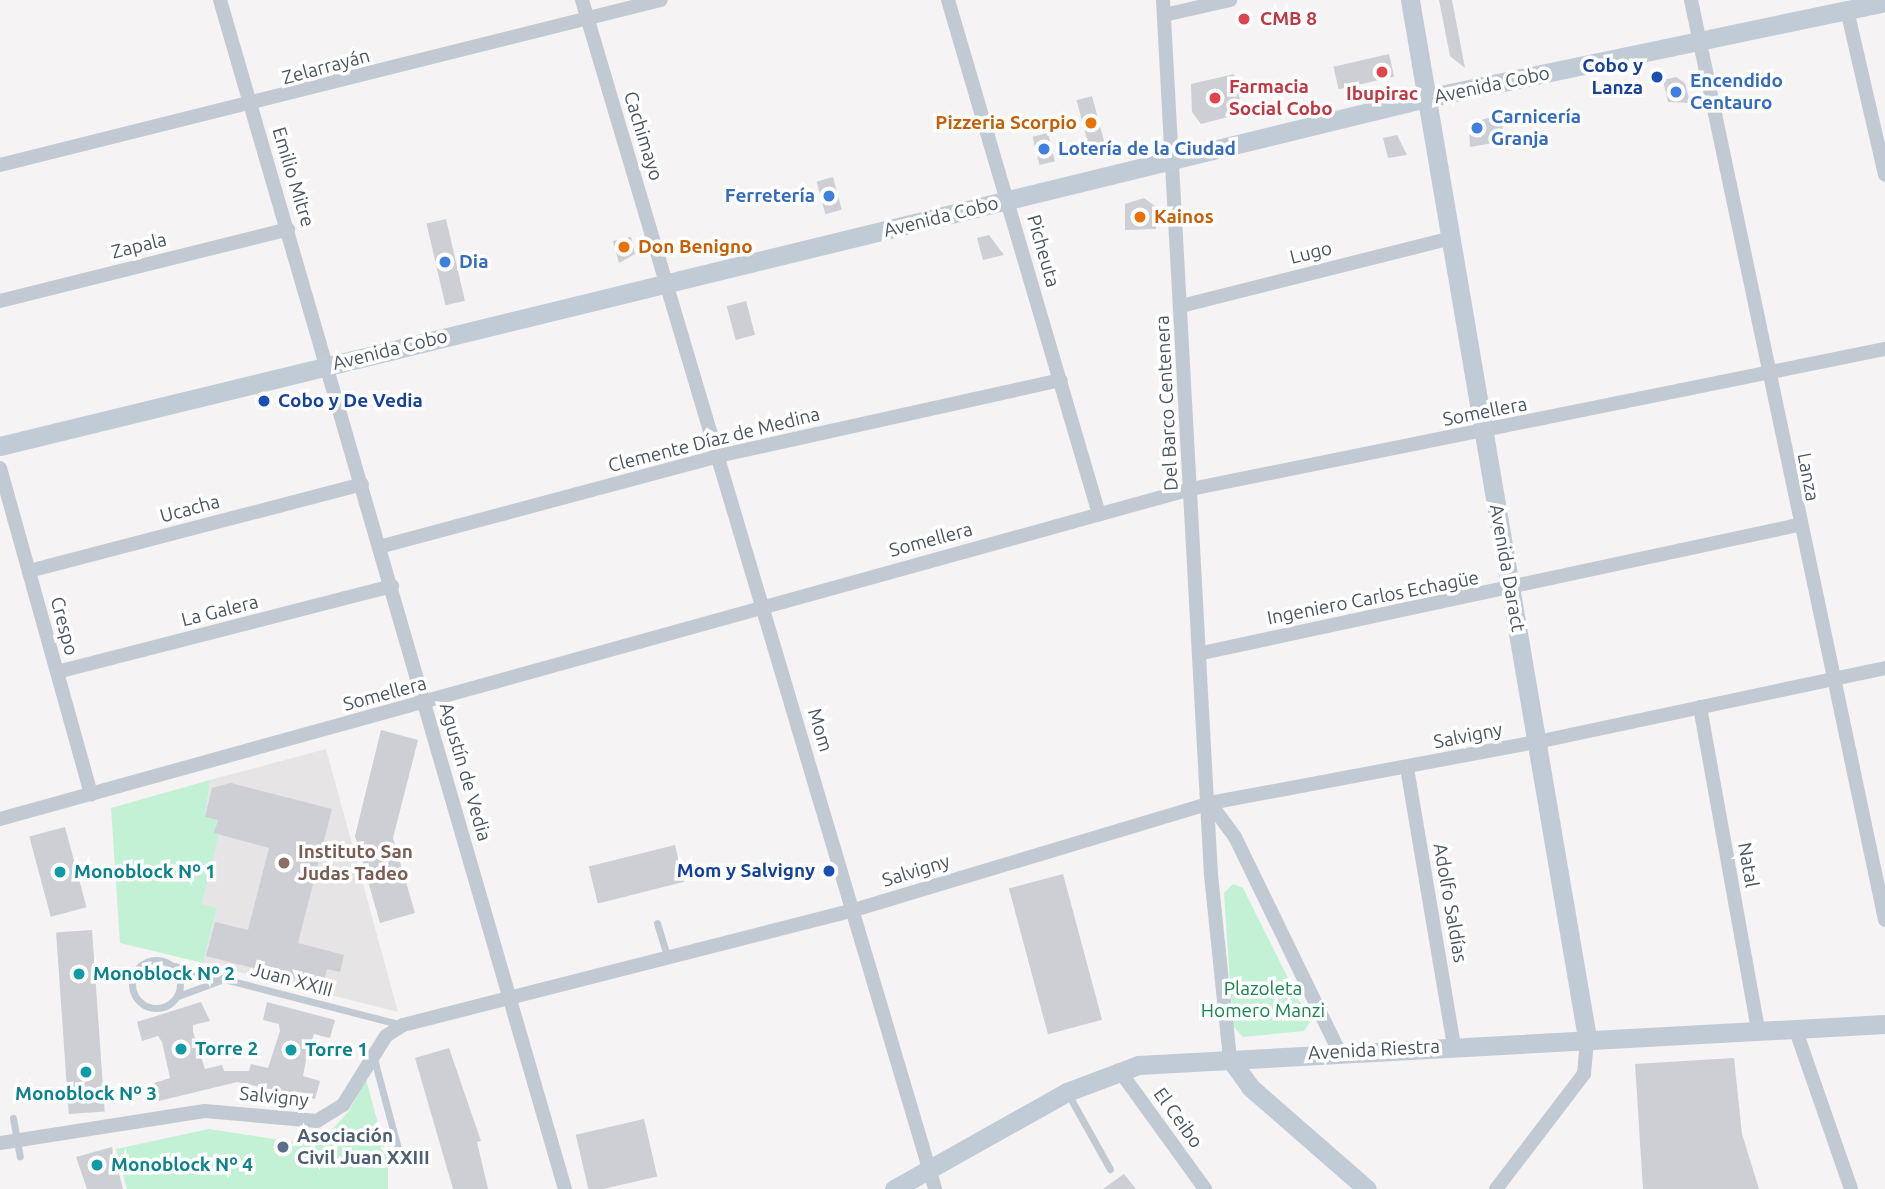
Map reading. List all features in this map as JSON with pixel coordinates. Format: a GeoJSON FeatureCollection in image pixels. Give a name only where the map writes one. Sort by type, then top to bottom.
{"type":"FeatureCollection","features":[{"type":"Feature","properties":{"kind":"main road","name":"Avenida Daract"},"geometry":{"type":"LineString","coordinates":[[1410,0],[1587,1038]]}},
{"type":"Feature","properties":{"kind":"main road","name":"Avenida Cobo"},"geometry":{"type":"LineString","coordinates":[[0,446],[1426,98],[1885,2]]}},
{"type":"Feature","properties":{"kind":"main road","name":"Avenida Riestra"},"geometry":{"type":"LineString","coordinates":[[894,1189],[932,1180],[1067,1092],[1119,1070],[1339,1051],[1885,1024]]}},
{"type":"Feature","properties":{"kind":"main road"},"geometry":{"type":"LineString","coordinates":[[1230,1059],[1250,1087],[1367,1189]]}},
{"type":"Feature","properties":{"kind":"street","name":"Emilio Mitre"},"geometry":{"type":"LineString","coordinates":[[220,0],[327,366]]}},
{"type":"Feature","properties":{"kind":"street","name":"Cachimayo"},"geometry":{"type":"LineString","coordinates":[[582,0],[666,283]]}},
{"type":"Feature","properties":{"kind":"street","name":"Zelarrayán"},"geometry":{"type":"LineString","coordinates":[[0,165],[251,106],[661,0]]}},
{"type":"Feature","properties":{"kind":"street","name":"Picheuta"},"geometry":{"type":"LineString","coordinates":[[948,0],[1099,514]]}},
{"type":"Feature","properties":{"kind":"street"},"geometry":{"type":"LineString","coordinates":[[1164,7],[1230,0]]}},
{"type":"Feature","properties":{"kind":"street","name":"Lanza"},"geometry":{"type":"LineString","coordinates":[[1690,0],[1798,525],[1885,920]]}},
{"type":"Feature","properties":{"kind":"street","name":"Del Barco Centenera"},"geometry":{"type":"LineString","coordinates":[[1164,7],[1202,653],[1211,875],[1230,1059]]}},
{"type":"Feature","properties":{"kind":"street"},"geometry":{"type":"LineString","coordinates":[[1847,10],[1885,175]]}},
{"type":"Feature","properties":{"kind":"street","name":"Zapala"},"geometry":{"type":"LineString","coordinates":[[0,301],[288,229]]}},
{"type":"Feature","properties":{"kind":"street","name":"Lugo"},"geometry":{"type":"LineString","coordinates":[[1181,306],[1451,238]]}},
{"type":"Feature","properties":{"kind":"street","name":"Mom"},"geometry":{"type":"LineString","coordinates":[[666,283],[932,1180]]}},
{"type":"Feature","properties":{"kind":"street","name":"Somellera"},"geometry":{"type":"LineString","coordinates":[[0,820],[425,703],[762,606],[1191,489],[1885,349]]}},
{"type":"Feature","properties":{"kind":"street","name":"Agustín de Vedia"},"geometry":{"type":"LineString","coordinates":[[327,366],[565,1189]]}},
{"type":"Feature","properties":{"kind":"street","name":"Clemente Díaz de Medina"},"geometry":{"type":"LineString","coordinates":[[379,547],[718,456],[1061,380]]}},
{"type":"Feature","properties":{"kind":"street","name":"Crespo"},"geometry":{"type":"LineString","coordinates":[[0,468],[91,794]]}},
{"type":"Feature","properties":{"kind":"street","name":"Ucacha"},"geometry":{"type":"LineString","coordinates":[[29,571],[362,484]]}},
{"type":"Feature","properties":{"kind":"street","name":"Ingeniero Carlos Echagüe"},"geometry":{"type":"LineString","coordinates":[[1202,653],[1511,591],[1798,525]]}},
{"type":"Feature","properties":{"kind":"street","name":"La Galera"},"geometry":{"type":"LineString","coordinates":[[57,673],[392,586]]}},
{"type":"Feature","properties":{"kind":"street","name":"Salvigny"},"geometry":{"type":"LineString","coordinates":[[0,1143],[205,1111],[317,1121],[343,1105],[373,1055],[403,1026],[509,996],[854,910],[1210,803],[1537,742],[1885,668]]}},
{"type":"Feature","properties":{"kind":"street","name":"Natal"},"geometry":{"type":"LineString","coordinates":[[1699,707],[1759,1030]]}},
{"type":"Feature","properties":{"kind":"street","name":"Adolfo Saldías"},"geometry":{"type":"LineString","coordinates":[[1407,768],[1454,1045]]}},
{"type":"Feature","properties":{"kind":"street"},"geometry":{"type":"LineString","coordinates":[[1210,803],[1234,837],[1339,1051]]}},
{"type":"Feature","properties":{"kind":"street"},"geometry":{"type":"LineString","coordinates":[[1795,1028],[1851,1189]]}},
{"type":"Feature","properties":{"kind":"street"},"geometry":{"type":"LineString","coordinates":[[1496,1189],[1584,1074],[1587,1038]]}},
{"type":"Feature","properties":{"kind":"street","name":"El Ceibo"},"geometry":{"type":"LineString","coordinates":[[1119,1070],[1205,1189]]}},
{"type":"Feature","properties":{"kind":"lane"},"geometry":{"type":"LineString","coordinates":[[657,923],[667,956]]}},
{"type":"Feature","properties":{"kind":"lane"},"geometry":{"type":"LineString","coordinates":[[178,996],[181,980],[174,966],[149,961],[137,967],[131,991],[149,1008],[178,996],[201,984],[225,979]]}},
{"type":"Feature","properties":{"kind":"lane","name":"Juan XXIII"},"geometry":{"type":"LineString","coordinates":[[174,966],[403,1026]]}},
{"type":"Feature","properties":{"kind":"lane"},"geometry":{"type":"LineString","coordinates":[[373,1055],[401,1160]]}},
{"type":"Feature","properties":{"kind":"lane"},"geometry":{"type":"LineString","coordinates":[[1067,1092],[1111,1170]]}},
{"type":"Feature","properties":{"kind":"lane"},"geometry":{"type":"LineString","coordinates":[[13,1118],[20,1156]]}},
{"type":"Feature","properties":{"kind":"shaded area","name":"Instituto San Judas Tadeo"},"geometry":{"type":"Polygon","coordinates":[[[326,749],[398,1012],[203,963],[217,909],[202,904],[221,822],[205,817],[210,780],[326,749]]]}},
{"type":"Feature","properties":{"kind":"green space"},"geometry":{"type":"Polygon","coordinates":[[[210,780],[205,817],[222,821],[202,904],[217,908],[203,963],[120,943],[111,808],[210,780]]]}},
{"type":"Feature","properties":{"kind":"green space","name":"Plazoleta Homero Manzi"},"geometry":{"type":"Polygon","coordinates":[[[1233,884],[1243,888],[1310,1022],[1304,1031],[1243,1037],[1233,1026],[1224,893],[1233,884]]]}},
{"type":"Feature","properties":{"kind":"green space"},"geometry":{"type":"Polygon","coordinates":[[[366,1079],[388,1161],[388,1189],[127,1189],[116,1149],[209,1129],[294,1142],[315,1138],[329,1133],[349,1111],[366,1079]]]}},
{"type":"Feature","properties":{"kind":"building"},"geometry":{"type":"Polygon","coordinates":[[[1439,0],[1452,0],[1465,68],[1450,56],[1439,0]]]}},
{"type":"Feature","properties":{"kind":"building"},"geometry":{"type":"Polygon","coordinates":[[[1389,54],[1394,76],[1339,89],[1333,67],[1389,54]]]}},
{"type":"Feature","properties":{"kind":"building","name":"Farmacia Social Cobo"},"geometry":{"type":"Polygon","coordinates":[[[1234,74],[1243,113],[1201,124],[1192,112],[1191,84],[1234,74]]]}},
{"type":"Feature","properties":{"kind":"building","name":"Encendido Centauro"},"geometry":{"type":"Polygon","coordinates":[[[1676,77],[1685,83],[1690,103],[1668,102],[1663,80],[1676,77]]]}},
{"type":"Feature","properties":{"kind":"building","name":"Pizzeria Scorpio"},"geometry":{"type":"Polygon","coordinates":[[[1092,96],[1105,146],[1090,150],[1077,100],[1092,96]]]}},
{"type":"Feature","properties":{"kind":"building"},"geometry":{"type":"Polygon","coordinates":[[[1500,114],[1505,141],[1470,147],[1469,124],[1500,114]]]}},
{"type":"Feature","properties":{"kind":"building","name":"Lotería de la Ciudad"},"geometry":{"type":"Polygon","coordinates":[[[1048,133],[1055,161],[1039,165],[1032,137],[1048,133]]]}},
{"type":"Feature","properties":{"kind":"building"},"geometry":{"type":"Polygon","coordinates":[[[1397,135],[1407,155],[1388,158],[1383,138],[1397,135]]]}},
{"type":"Feature","properties":{"kind":"building","name":"Ferretería"},"geometry":{"type":"Polygon","coordinates":[[[833,177],[842,210],[825,214],[817,181],[833,177]]]}},
{"type":"Feature","properties":{"kind":"building","name":"Kainos"},"geometry":{"type":"Polygon","coordinates":[[[1144,198],[1155,206],[1156,229],[1125,230],[1125,204],[1144,198]]]}},
{"type":"Feature","properties":{"kind":"building","name":"Dia"},"geometry":{"type":"Polygon","coordinates":[[[446,219],[465,301],[445,305],[427,223],[446,219]]]}},
{"type":"Feature","properties":{"kind":"building"},"geometry":{"type":"Polygon","coordinates":[[[989,235],[1004,255],[983,260],[977,238],[989,235]]]}},
{"type":"Feature","properties":{"kind":"building","name":"Don Benigno"},"geometry":{"type":"Polygon","coordinates":[[[631,237],[635,254],[619,263],[613,241],[631,237]]]}},
{"type":"Feature","properties":{"kind":"building"},"geometry":{"type":"Polygon","coordinates":[[[746,301],[755,335],[736,340],[727,306],[746,301]]]}},
{"type":"Feature","properties":{"kind":"building"},"geometry":{"type":"Polygon","coordinates":[[[381,730],[418,740],[393,838],[415,913],[380,923],[355,836],[381,730]]]}},
{"type":"Feature","properties":{"kind":"building"},"geometry":{"type":"Polygon","coordinates":[[[231,783],[332,809],[298,943],[344,955],[340,972],[327,969],[323,986],[206,956],[215,922],[248,930],[269,848],[214,833],[218,820],[205,817],[212,788],[231,783]]]}},
{"type":"Feature","properties":{"kind":"building","name":"Monoblock Nº 1"},"geometry":{"type":"Polygon","coordinates":[[[65,827],[86,907],[51,917],[29,837],[65,827]]]}},
{"type":"Feature","properties":{"kind":"building"},"geometry":{"type":"Polygon","coordinates":[[[675,845],[684,882],[598,903],[589,867],[675,845]]]}},
{"type":"Feature","properties":{"kind":"building"},"geometry":{"type":"Polygon","coordinates":[[[1063,874],[1102,1020],[1048,1034],[1009,888],[1063,874]]]}},
{"type":"Feature","properties":{"kind":"building"},"geometry":{"type":"Polygon","coordinates":[[[92,930],[105,1112],[69,1114],[56,933],[92,930]]]}},
{"type":"Feature","properties":{"kind":"building"},"geometry":{"type":"Polygon","coordinates":[[[201,1002],[210,1021],[193,1025],[193,1032],[205,1069],[222,1065],[224,1071],[249,1071],[251,1064],[268,1068],[280,1031],[279,1024],[263,1020],[267,1002],[335,1020],[330,1038],[314,1034],[307,1054],[303,1076],[320,1081],[315,1099],[237,1082],[159,1101],[154,1083],[170,1078],[162,1042],[158,1036],[142,1041],[137,1022],[201,1002]]]}},
{"type":"Feature","properties":{"kind":"building"},"geometry":{"type":"Polygon","coordinates":[[[449,1048],[481,1141],[477,1142],[488,1189],[453,1189],[415,1058],[449,1048]]]}},
{"type":"Feature","properties":{"kind":"building"},"geometry":{"type":"Polygon","coordinates":[[[1734,1058],[1742,1134],[1759,1189],[1643,1189],[1635,1064],[1734,1058]]]}},
{"type":"Feature","properties":{"kind":"building"},"geometry":{"type":"Polygon","coordinates":[[[644,1119],[657,1176],[603,1189],[588,1189],[576,1135],[644,1119]]]}},
{"type":"Feature","properties":{"kind":"building","name":"Monoblock Nº 4"},"geometry":{"type":"Polygon","coordinates":[[[112,1147],[123,1189],[87,1189],[76,1157],[112,1147]]]}},
{"type":"Feature","properties":{"kind":"building"},"geometry":{"type":"Polygon","coordinates":[[[1124,1174],[1136,1189],[1103,1189],[1124,1174]]]}},
{"type":"Feature","properties":{"kind":"place","name":"CMB 8"},"geometry":{"type":"Point","coordinates":[1244,19]}},
{"type":"Feature","properties":{"kind":"place","name":"Ibupirac"},"geometry":{"type":"Point","coordinates":[1382,72]}},
{"type":"Feature","properties":{"kind":"place","name":"Cobo y Lanza"},"geometry":{"type":"Point","coordinates":[1657,77]}},
{"type":"Feature","properties":{"kind":"place","name":"Encendido Centauro"},"geometry":{"type":"Point","coordinates":[1676,92]}},
{"type":"Feature","properties":{"kind":"place","name":"Farmacia Social Cobo"},"geometry":{"type":"Point","coordinates":[1215,98]}},
{"type":"Feature","properties":{"kind":"place","name":"Pizzeria Scorpio"},"geometry":{"type":"Point","coordinates":[1091,123]}},
{"type":"Feature","properties":{"kind":"place","name":"Carnicería Granja"},"geometry":{"type":"Point","coordinates":[1477,128]}},
{"type":"Feature","properties":{"kind":"place","name":"Lotería de la Ciudad"},"geometry":{"type":"Point","coordinates":[1044,149]}},
{"type":"Feature","properties":{"kind":"place","name":"Ferretería"},"geometry":{"type":"Point","coordinates":[829,196]}},
{"type":"Feature","properties":{"kind":"place","name":"Kainos"},"geometry":{"type":"Point","coordinates":[1140,217]}},
{"type":"Feature","properties":{"kind":"place","name":"Don Benigno"},"geometry":{"type":"Point","coordinates":[624,247]}},
{"type":"Feature","properties":{"kind":"place","name":"Dia"},"geometry":{"type":"Point","coordinates":[445,262]}},
{"type":"Feature","properties":{"kind":"place","name":"Cobo y De Vedia"},"geometry":{"type":"Point","coordinates":[264,401]}},
{"type":"Feature","properties":{"kind":"place","name":"Instituto San Judas Tadeo"},"geometry":{"type":"Point","coordinates":[284,863]}},
{"type":"Feature","properties":{"kind":"place","name":"Mom y Salvigny"},"geometry":{"type":"Point","coordinates":[829,871]}},
{"type":"Feature","properties":{"kind":"place","name":"Monoblock Nº 1"},"geometry":{"type":"Point","coordinates":[60,872]}},
{"type":"Feature","properties":{"kind":"place","name":"Monoblock Nº 2"},"geometry":{"type":"Point","coordinates":[79,974]}},
{"type":"Feature","properties":{"kind":"place","name":"Torre 2"},"geometry":{"type":"Point","coordinates":[181,1049]}},
{"type":"Feature","properties":{"kind":"place","name":"Torre 1"},"geometry":{"type":"Point","coordinates":[291,1050]}},
{"type":"Feature","properties":{"kind":"place","name":"Monoblock Nº 3"},"geometry":{"type":"Point","coordinates":[86,1072]}},
{"type":"Feature","properties":{"kind":"place","name":"Asociación Civil Juan XXIII"},"geometry":{"type":"Point","coordinates":[283,1147]}},
{"type":"Feature","properties":{"kind":"place","name":"Monoblock Nº 4"},"geometry":{"type":"Point","coordinates":[97,1165]}}]}
